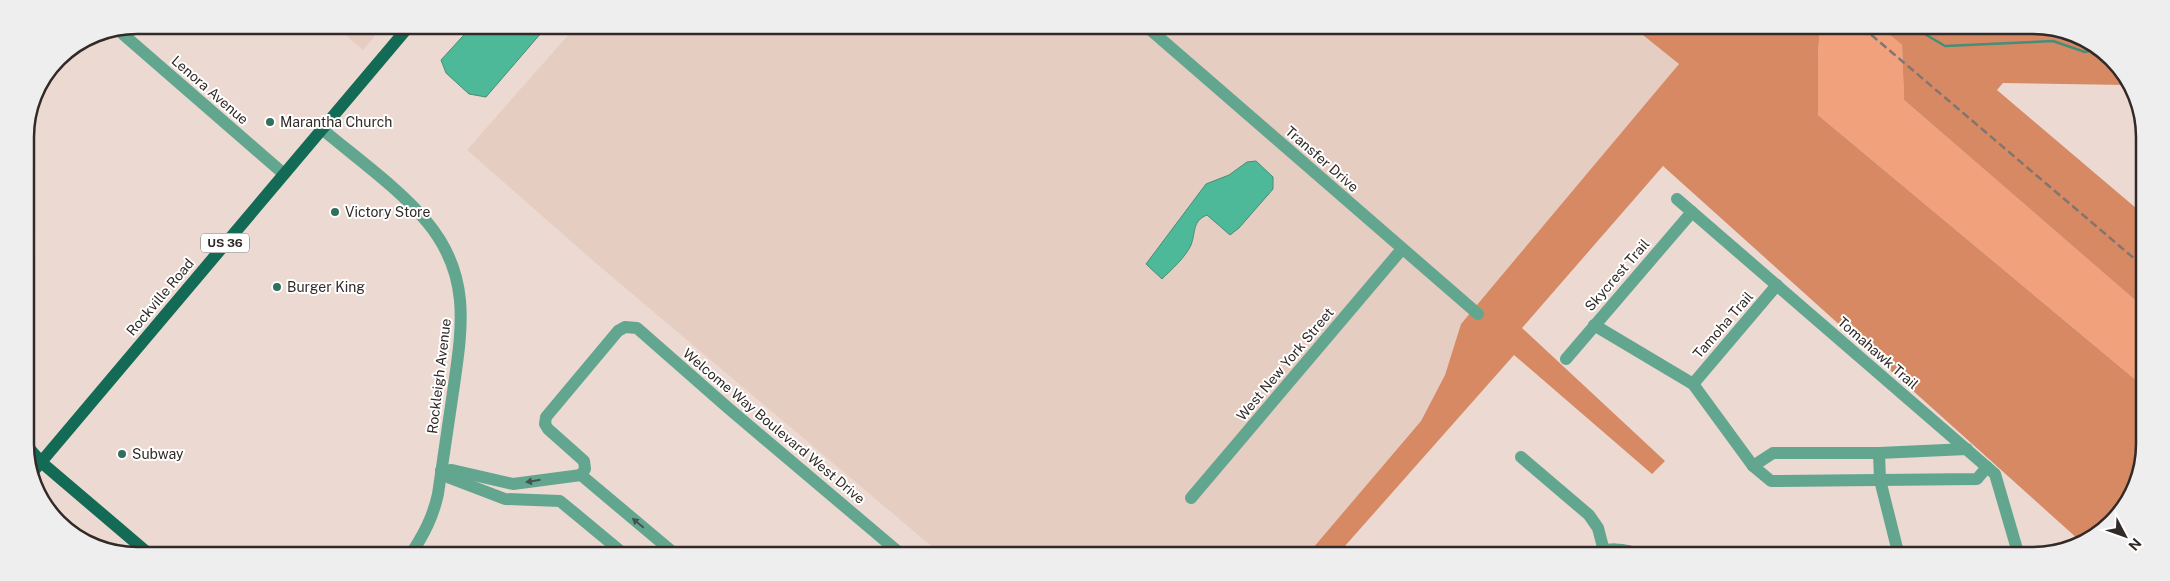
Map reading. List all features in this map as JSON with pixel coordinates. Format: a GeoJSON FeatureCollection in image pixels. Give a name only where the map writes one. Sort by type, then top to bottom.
{"type":"FeatureCollection","features":[{"type":"Feature","properties":{"kind":"main road","name":"Rockville Road"},"geometry":{"type":"LineString","coordinates":[[36,468],[402,34]]}},
{"type":"Feature","properties":{"kind":"main road"},"geometry":{"type":"LineString","coordinates":[[35,455],[141,547]]}},
{"type":"Feature","properties":{"kind":"street","name":"Transfer Drive"},"geometry":{"type":"LineString","coordinates":[[1155,34],[1478,314]]}},
{"type":"Feature","properties":{"kind":"street","name":"Lenora Avenue"},"geometry":{"type":"LineString","coordinates":[[123,35],[284,174]]}},
{"type":"Feature","properties":{"kind":"street","name":"Rockleigh Avenue"},"geometry":{"type":"LineString","coordinates":[[322,129],[418,212],[436,234],[452,265],[460,296],[462,327],[434,513],[426,531],[416,547]]}},
{"type":"Feature","properties":{"kind":"street","name":"Tomahawk Trail"},"geometry":{"type":"LineString","coordinates":[[1677,199],[1995,474],[2016,547]]}},
{"type":"Feature","properties":{"kind":"street","name":"Skycrest Trail"},"geometry":{"type":"LineString","coordinates":[[1566,358],[1692,212]]}},
{"type":"Feature","properties":{"kind":"street","name":"West New York Street"},"geometry":{"type":"LineString","coordinates":[[1191,498],[1402,249]]}},
{"type":"Feature","properties":{"kind":"street","name":"Tamoha Trail"},"geometry":{"type":"LineString","coordinates":[[1693,384],[1777,285]]}},
{"type":"Feature","properties":{"kind":"street"},"geometry":{"type":"LineString","coordinates":[[1594,325],[1693,384],[1753,466],[1771,481],[1977,478],[1987,467]]}},
{"type":"Feature","properties":{"kind":"street","name":"Welcome Way Boulevard West Drive"},"geometry":{"type":"LineString","coordinates":[[581,475],[585,469],[584,461],[549,431],[545,423],[547,415],[618,331],[625,326],[637,328],[726,407],[892,547]]}},
{"type":"Feature","properties":{"kind":"street"},"geometry":{"type":"LineString","coordinates":[[1753,466],[1773,453],[1878,453],[1967,449]]}},
{"type":"Feature","properties":{"kind":"street"},"geometry":{"type":"LineString","coordinates":[[1878,453],[1880,480],[1897,547]]}},
{"type":"Feature","properties":{"kind":"street"},"geometry":{"type":"LineString","coordinates":[[1521,457],[1589,515],[1598,528],[1603,547]]}},
{"type":"Feature","properties":{"kind":"street"},"geometry":{"type":"LineString","coordinates":[[441,471],[452,470],[513,484],[581,475],[667,547]]}},
{"type":"Feature","properties":{"kind":"street"},"geometry":{"type":"LineString","coordinates":[[441,471],[450,478],[505,499],[560,501],[616,547]]}},
{"type":"Feature","properties":{"kind":"shaded area"},"geometry":{"type":"Polygon","coordinates":[[[344,34],[376,34],[363,50],[344,34]]]}},
{"type":"Feature","properties":{"kind":"shaded area"},"geometry":{"type":"Polygon","coordinates":[[[465,34],[540,34],[486,97],[469,94],[446,73],[441,60],[465,34]]]}},
{"type":"Feature","properties":{"kind":"shaded area"},"geometry":{"type":"Polygon","coordinates":[[[569,34],[1642,34],[1680,64],[1461,324],[1445,375],[1421,421],[1314,547],[933,547],[598,265],[467,150],[569,34]]]}},
{"type":"Feature","properties":{"kind":"shaded area"},"geometry":{"type":"Polygon","coordinates":[[[1642,34],[1819,34],[1818,115],[2136,380],[2136,451],[2134,465],[2131,478],[2119,502],[2112,511],[2100,511],[2100,523],[2077,538],[1663,166],[1522,328],[1665,461],[1652,474],[1514,355],[1344,547],[1314,547],[1421,421],[1445,375],[1461,324],[1679,64],[1642,34]]]}},
{"type":"Feature","properties":{"kind":"shaded area"},"geometry":{"type":"Polygon","coordinates":[[[1819,34],[1890,34],[1902,45],[1904,100],[2136,301],[2136,380],[1818,115],[1819,34]]]}},
{"type":"Feature","properties":{"kind":"shaded area"},"geometry":{"type":"Polygon","coordinates":[[[1889,34],[2040,34],[2067,39],[2079,44],[2091,51],[2106,64],[2122,85],[2003,83],[1997,90],[2136,208],[2136,301],[1904,100],[1902,45],[1889,34]]]}},
{"type":"Feature","properties":{"kind":"shaded area"},"geometry":{"type":"Polygon","coordinates":[[[1256,161],[1273,177],[1273,189],[1239,228],[1230,235],[1207,215],[1202,217],[1195,227],[1193,240],[1188,250],[1162,279],[1146,264],[1206,184],[1229,175],[1247,162],[1256,161]]]}},
{"type":"Feature","properties":{"kind":"waterway"},"geometry":{"type":"LineString","coordinates":[[1925,34],[1945,46],[2053,41],[2085,52],[2090,51]]}},
{"type":"Feature","properties":{"kind":"railway"},"geometry":{"type":"LineString","coordinates":[[1870,34],[2136,260]]}},
{"type":"Feature","properties":{"kind":"place","name":"Marantha Church"},"geometry":{"type":"Point","coordinates":[270,122]}},
{"type":"Feature","properties":{"kind":"place","name":"Victory Store"},"geometry":{"type":"Point","coordinates":[335,212]}},
{"type":"Feature","properties":{"kind":"place","name":"Burger King"},"geometry":{"type":"Point","coordinates":[277,287]}},
{"type":"Feature","properties":{"kind":"place","name":"Subway"},"geometry":{"type":"Point","coordinates":[122,454]}}]}
